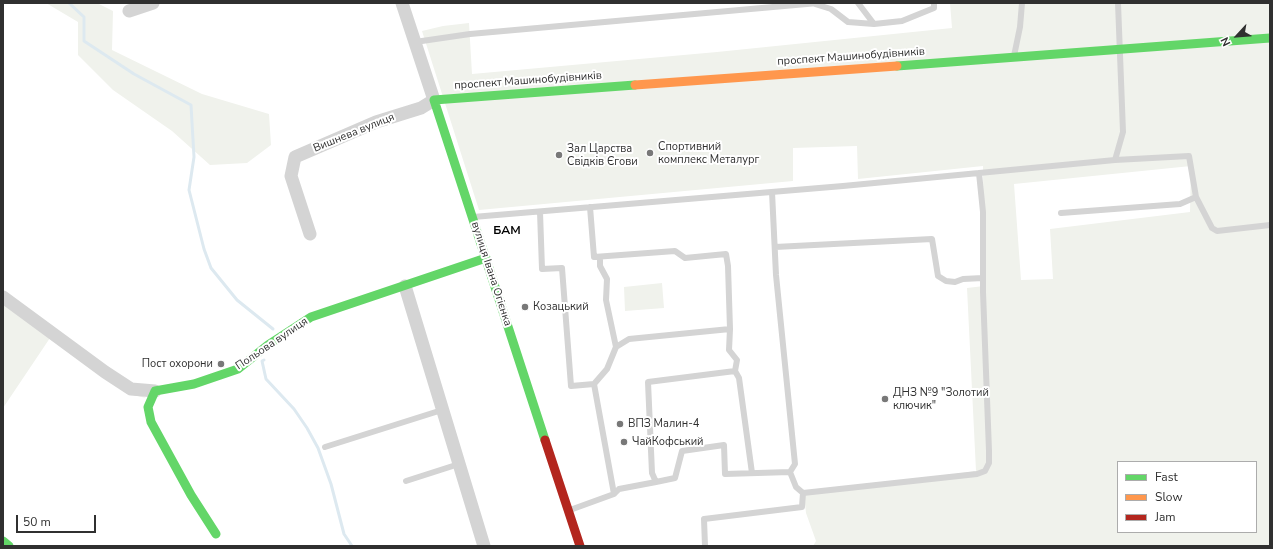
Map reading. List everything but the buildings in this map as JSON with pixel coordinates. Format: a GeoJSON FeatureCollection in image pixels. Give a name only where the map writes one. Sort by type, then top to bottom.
{"type":"FeatureCollection","features":[{"type":"Feature","properties":{"kind":"street"},"geometry":{"type":"LineString","coordinates":[[129,12],[153,3]]}},
{"type":"Feature","properties":{"kind":"street","name":"вулиця Івана Огієнка"},"geometry":{"type":"LineString","coordinates":[[402,3],[580,546]]}},
{"type":"Feature","properties":{"kind":"street","name":"проспект Машинобудівників"},"geometry":{"type":"LineString","coordinates":[[434,100],[1270,38]]}},
{"type":"Feature","properties":{"kind":"street","name":"Вишнева вулиця"},"geometry":{"type":"LineString","coordinates":[[310,234],[291,176],[295,157],[376,122],[421,108],[434,100]]}},
{"type":"Feature","properties":{"kind":"street","name":"Польова вулиця"},"geometry":{"type":"LineString","coordinates":[[154,390],[177,388],[194,384],[238,369],[268,345],[311,317],[486,258]]}},
{"type":"Feature","properties":{"kind":"street"},"geometry":{"type":"LineString","coordinates":[[406,286],[484,546]]}},
{"type":"Feature","properties":{"kind":"street"},"geometry":{"type":"LineString","coordinates":[[3,297],[79,354],[132,389],[154,390],[148,407],[151,422],[191,495],[216,534]]}},
{"type":"Feature","properties":{"kind":"street"},"geometry":{"type":"LineString","coordinates":[[3,541],[9,546]]}},
{"type":"Feature","properties":{"kind":"lane"},"geometry":{"type":"LineString","coordinates":[[858,3],[874,24]]}},
{"type":"Feature","properties":{"kind":"lane"},"geometry":{"type":"LineString","coordinates":[[415,42],[470,34],[817,4],[831,9],[848,22],[874,24],[902,21],[934,8],[934,3]]}},
{"type":"Feature","properties":{"kind":"lane"},"geometry":{"type":"LineString","coordinates":[[1013,57],[1020,27],[1022,3]]}},
{"type":"Feature","properties":{"kind":"lane"},"geometry":{"type":"LineString","coordinates":[[1115,160],[1123,132],[1118,3]]}},
{"type":"Feature","properties":{"kind":"lane"},"geometry":{"type":"LineString","coordinates":[[472,217],[772,192],[1115,160],[1189,156],[1196,197],[1212,228],[1217,231],[1270,225]]}},
{"type":"Feature","properties":{"kind":"lane"},"geometry":{"type":"LineString","coordinates":[[790,472],[796,487],[803,493],[985,472],[989,463],[989,451],[982,212],[979,173]]}},
{"type":"Feature","properties":{"kind":"lane"},"geometry":{"type":"LineString","coordinates":[[772,192],[775,247],[795,464],[790,472]]}},
{"type":"Feature","properties":{"kind":"lane"},"geometry":{"type":"LineString","coordinates":[[1062,213],[1180,204],[1196,197]]}},
{"type":"Feature","properties":{"kind":"lane"},"geometry":{"type":"LineString","coordinates":[[590,207],[594,257],[675,251],[686,258],[726,254],[728,266],[730,329],[729,350],[737,360],[735,371],[739,378],[752,473]]}},
{"type":"Feature","properties":{"kind":"lane"},"geometry":{"type":"LineString","coordinates":[[540,212],[542,269],[562,268],[571,386],[594,384],[607,369],[616,347],[606,300],[607,279],[600,266],[600,257]]}},
{"type":"Feature","properties":{"kind":"lane"},"geometry":{"type":"LineString","coordinates":[[775,247],[932,239],[938,276],[946,281],[955,282],[963,279],[983,278]]}},
{"type":"Feature","properties":{"kind":"lane"},"geometry":{"type":"LineString","coordinates":[[616,347],[629,340],[730,329]]}},
{"type":"Feature","properties":{"kind":"lane"},"geometry":{"type":"LineString","coordinates":[[656,482],[652,473],[648,382],[735,371]]}},
{"type":"Feature","properties":{"kind":"lane"},"geometry":{"type":"LineString","coordinates":[[594,384],[614,494]]}},
{"type":"Feature","properties":{"kind":"lane"},"geometry":{"type":"LineString","coordinates":[[325,447],[442,410]]}},
{"type":"Feature","properties":{"kind":"lane"},"geometry":{"type":"LineString","coordinates":[[568,511],[614,494],[619,489],[675,478],[682,451],[724,445],[725,474],[790,472]]}},
{"type":"Feature","properties":{"kind":"lane"},"geometry":{"type":"LineString","coordinates":[[406,481],[459,464]]}},
{"type":"Feature","properties":{"kind":"lane"},"geometry":{"type":"LineString","coordinates":[[705,546],[704,518],[802,507],[803,493]]}},
{"type":"Feature","properties":{"kind":"shaded area"},"geometry":{"type":"Polygon","coordinates":[[[46,3],[97,3],[113,11],[112,50],[202,94],[269,114],[271,145],[247,163],[210,165],[172,131],[113,90],[78,55],[78,22],[46,3]]]}},
{"type":"Feature","properties":{"kind":"shaded area"},"geometry":{"type":"Polygon","coordinates":[[[950,3],[1270,3],[1270,546],[813,546],[816,541],[806,513],[804,495],[976,471],[967,288],[984,286],[983,166],[858,179],[857,146],[793,148],[793,181],[479,210],[422,31],[443,26],[469,23],[472,74],[717,52],[952,28],[950,3]],[[1191,166],[1014,184],[1021,280],[1053,279],[1050,229],[1190,212],[1191,166]]]}},
{"type":"Feature","properties":{"kind":"shaded area"},"geometry":{"type":"Polygon","coordinates":[[[662,283],[664,308],[625,311],[624,287],[662,283]]]}},
{"type":"Feature","properties":{"kind":"shaded area"},"geometry":{"type":"Polygon","coordinates":[[[3,295],[146,398],[133,395],[52,335],[3,408],[3,295]]]}},
{"type":"Feature","properties":{"kind":"waterway"},"geometry":{"type":"LineString","coordinates":[[69,3],[84,17],[84,41],[134,74],[191,105],[194,157],[189,190],[204,249],[211,268],[237,300],[273,329]]}},
{"type":"Feature","properties":{"kind":"waterway"},"geometry":{"type":"LineString","coordinates":[[264,360],[262,361],[266,379],[294,409],[318,448],[331,484],[344,534],[352,546]]}},
{"type":"Feature","properties":{"kind":"traffic: fast"},"geometry":{"type":"LineString","coordinates":[[897,66],[1270,38]]}},
{"type":"Feature","properties":{"kind":"traffic: fast"},"geometry":{"type":"LineString","coordinates":[[545,440],[434,100],[635,85]]}},
{"type":"Feature","properties":{"kind":"traffic: fast"},"geometry":{"type":"LineString","coordinates":[[216,534],[191,495],[151,422],[148,407],[155,391],[194,384],[238,369],[268,345],[311,317],[486,258]]}},
{"type":"Feature","properties":{"kind":"traffic: fast"},"geometry":{"type":"LineString","coordinates":[[3,541],[9,546]]}},
{"type":"Feature","properties":{"kind":"traffic: slow"},"geometry":{"type":"LineString","coordinates":[[635,85],[897,66]]}},
{"type":"Feature","properties":{"kind":"traffic: jam"},"geometry":{"type":"LineString","coordinates":[[545,440],[580,546]]}},
{"type":"Feature","properties":{"kind":"place","name":"Спортивний комплекс Металург"},"geometry":{"type":"Point","coordinates":[650,153]}},
{"type":"Feature","properties":{"kind":"place","name":"Зал Царства Свідків Єгови"},"geometry":{"type":"Point","coordinates":[559,155]}},
{"type":"Feature","properties":{"kind":"place","name":"Козацький"},"geometry":{"type":"Point","coordinates":[525,307]}},
{"type":"Feature","properties":{"kind":"place","name":"Пост охорони"},"geometry":{"type":"Point","coordinates":[221,364]}},
{"type":"Feature","properties":{"kind":"place","name":"ДНЗ №9 \"Золотий ключик\""},"geometry":{"type":"Point","coordinates":[885,399]}},
{"type":"Feature","properties":{"kind":"place","name":"ВПЗ Малин-4"},"geometry":{"type":"Point","coordinates":[620,424]}},
{"type":"Feature","properties":{"kind":"place","name":"ЧайКофський"},"geometry":{"type":"Point","coordinates":[624,442]}},
{"type":"Feature","properties":{"kind":"district","name":"БАМ"},"geometry":{"type":"Point","coordinates":[507,231]}}]}
